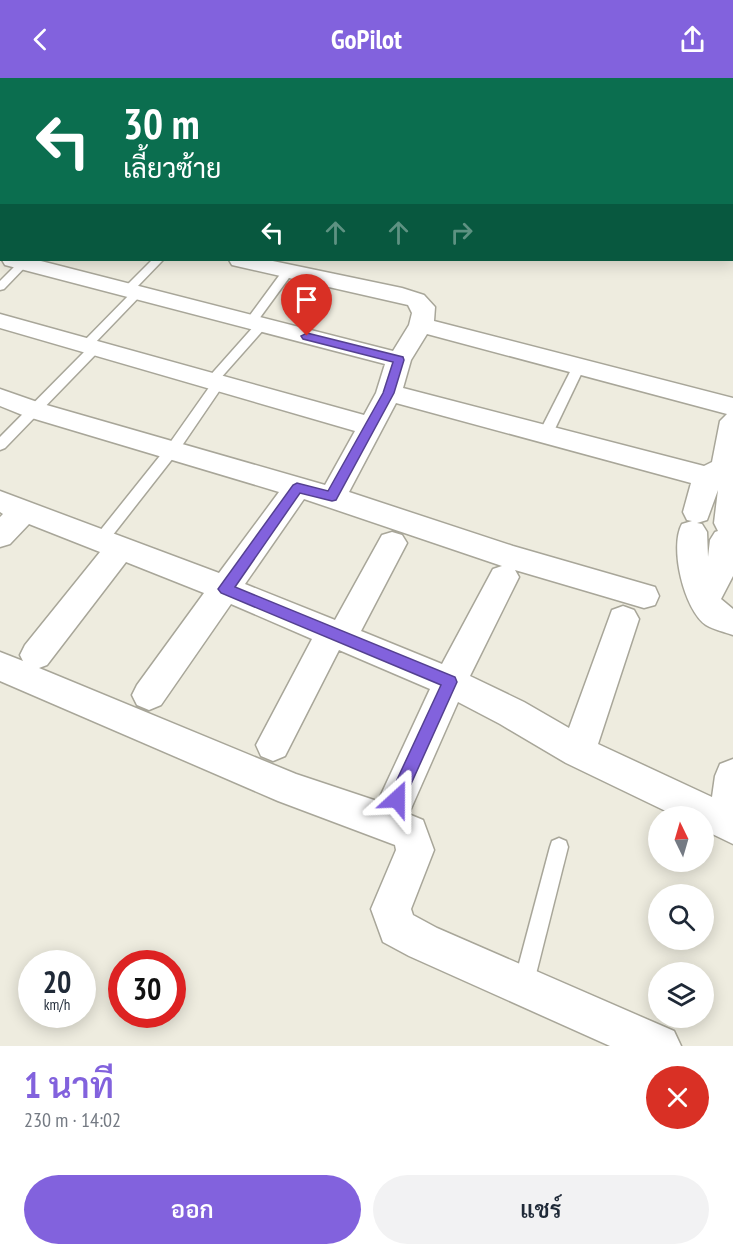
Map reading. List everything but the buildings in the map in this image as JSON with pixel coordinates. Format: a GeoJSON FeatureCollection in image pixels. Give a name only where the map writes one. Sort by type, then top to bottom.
{"type":"FeatureCollection","features":[{"type":"Feature","properties":{"kind":"street"},"geometry":{"type":"LineString","coordinates":[[21,261],[399,360]]}},
{"type":"Feature","properties":{"kind":"street"},"geometry":{"type":"LineString","coordinates":[[244,261],[416,300],[423,307],[421,325],[399,360],[388,393],[332,497]]}},
{"type":"Feature","properties":{"kind":"street"},"geometry":{"type":"LineString","coordinates":[[0,321],[370,426]]}},
{"type":"Feature","properties":{"kind":"street"},"geometry":{"type":"LineString","coordinates":[[421,325],[733,407]]}},
{"type":"Feature","properties":{"kind":"street"},"geometry":{"type":"LineString","coordinates":[[388,393],[725,478]]}},
{"type":"Feature","properties":{"kind":"street"},"geometry":{"type":"LineString","coordinates":[[0,397],[34,410],[332,497],[511,556],[633,608],[578,752]]}},
{"type":"Feature","properties":{"kind":"street"},"geometry":{"type":"LineString","coordinates":[[733,421],[725,478],[727,531],[713,578],[715,614],[733,622]]}},
{"type":"Feature","properties":{"kind":"street"},"geometry":{"type":"LineString","coordinates":[[713,578],[691,552],[695,522],[725,478]]}},
{"type":"Feature","properties":{"kind":"street"},"geometry":{"type":"LineString","coordinates":[[149,695],[297,488]]}},
{"type":"Feature","properties":{"kind":"street"},"geometry":{"type":"LineString","coordinates":[[0,537],[12,506],[225,589],[450,682],[512,712],[578,752],[646,782],[730,824],[733,776]]}},
{"type":"Feature","properties":{"kind":"street"},"geometry":{"type":"LineString","coordinates":[[273,744],[392,543]]}},
{"type":"Feature","properties":{"kind":"street"},"geometry":{"type":"LineString","coordinates":[[36,655],[110,545]]}},
{"type":"Feature","properties":{"kind":"street"},"geometry":{"type":"LineString","coordinates":[[397,799],[450,682],[504,576]]}},
{"type":"Feature","properties":{"kind":"street"},"geometry":{"type":"LineString","coordinates":[[0,666],[291,789],[410,833],[415,850],[391,909],[397,928],[423,942],[659,1046]]}},
{"type":"Feature","properties":{"kind":"lane"},"geometry":{"type":"LineString","coordinates":[[0,286],[12,261]]}},
{"type":"Feature","properties":{"kind":"lane"},"geometry":{"type":"LineString","coordinates":[[0,445],[91,346],[157,261]]}},
{"type":"Feature","properties":{"kind":"lane"},"geometry":{"type":"LineString","coordinates":[[110,545],[288,271]]}},
{"type":"Feature","properties":{"kind":"lane"},"geometry":{"type":"LineString","coordinates":[[546,433],[579,366]]}},
{"type":"Feature","properties":{"kind":"lane"},"geometry":{"type":"LineString","coordinates":[[523,986],[559,847]]}},
{"type":"Feature","properties":{"kind":"route"},"geometry":{"type":"LineString","coordinates":[[307,336],[399,360],[388,393],[332,497],[297,488],[225,589],[450,682],[397,799]]}}]}
